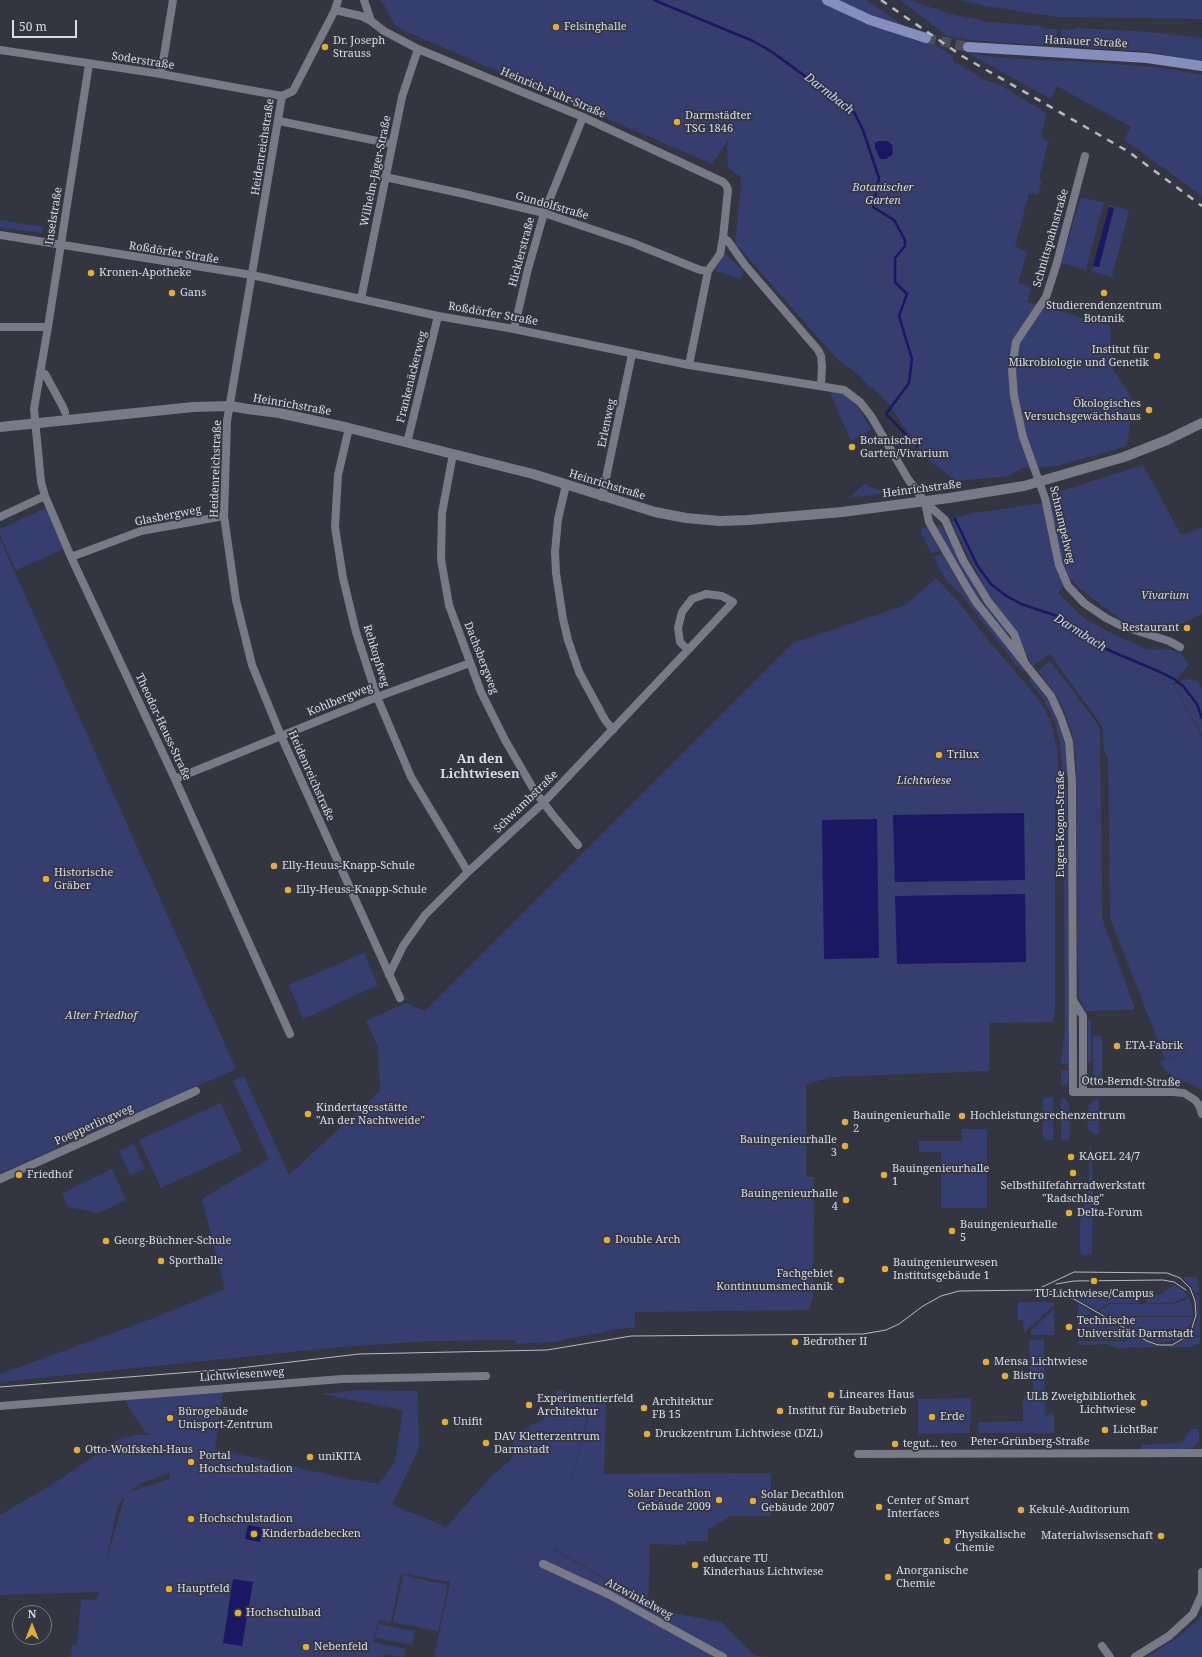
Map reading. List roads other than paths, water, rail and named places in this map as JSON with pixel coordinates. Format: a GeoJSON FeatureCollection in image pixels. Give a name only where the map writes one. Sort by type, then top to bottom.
{"type":"FeatureCollection","features":[{"type":"Feature","properties":{"kind":"main road"},"geometry":{"type":"LineString","coordinates":[[827,0],[870,20],[926,38]]}},
{"type":"Feature","properties":{"kind":"main road","name":"Hanauer Straße"},"geometry":{"type":"LineString","coordinates":[[968,47],[1147,58],[1202,66]]}},
{"type":"Feature","properties":{"kind":"main road","name":"Heinrichstraße"},"geometry":{"type":"LineString","coordinates":[[0,428],[193,407],[230,406],[279,413],[348,428],[453,454],[533,474],[602,497],[655,512],[686,518],[720,520],[824,514],[925,502],[990,492],[1040,482],[1144,450],[1202,423]]}},
{"type":"Feature","properties":{"kind":"street"},"geometry":{"type":"LineString","coordinates":[[161,74],[173,0]]}},
{"type":"Feature","properties":{"kind":"street","name":"Heidenreichstraße"},"geometry":{"type":"LineString","coordinates":[[338,0],[335,10],[293,91],[282,96],[230,406],[226,441],[224,516],[236,600],[252,665],[280,736],[400,998]]}},
{"type":"Feature","properties":{"kind":"street"},"geometry":{"type":"LineString","coordinates":[[364,0],[370,21]]}},
{"type":"Feature","properties":{"kind":"street","name":"Heinrich-Fuhr-Straße"},"geometry":{"type":"LineString","coordinates":[[335,10],[361,16],[384,31],[418,49],[583,117],[719,180],[726,185],[728,190],[723,238]]}},
{"type":"Feature","properties":{"kind":"street","name":"Wilhelm-Jäger-Straße"},"geometry":{"type":"LineString","coordinates":[[361,299],[402,97],[418,49]]}},
{"type":"Feature","properties":{"kind":"street","name":"Soderstraße"},"geometry":{"type":"LineString","coordinates":[[0,50],[161,74],[282,96]]}},
{"type":"Feature","properties":{"kind":"street","name":"Inselstraße"},"geometry":{"type":"LineString","coordinates":[[35,424],[34,408],[89,64]]}},
{"type":"Feature","properties":{"kind":"street","name":"Hicklerstraße"},"geometry":{"type":"LineString","coordinates":[[514,329],[528,269],[544,213],[583,117]]}},
{"type":"Feature","properties":{"kind":"street"},"geometry":{"type":"LineString","coordinates":[[279,121],[392,144]]}},
{"type":"Feature","properties":{"kind":"street","name":"Schnittspahnstraße"},"geometry":{"type":"LineString","coordinates":[[1040,482],[1023,437],[1014,396],[1012,370],[1016,342],[1046,297],[1056,266],[1085,156]]}},
{"type":"Feature","properties":{"kind":"street","name":"Gundolfstraße"},"geometry":{"type":"LineString","coordinates":[[386,178],[460,193],[544,213],[633,243],[700,270],[708,271]]}},
{"type":"Feature","properties":{"kind":"street","name":"Roßdörfer Straße"},"geometry":{"type":"LineString","coordinates":[[0,236],[252,276],[438,316],[514,329],[689,365],[844,390],[860,402],[871,416],[908,479],[925,502]]}},
{"type":"Feature","properties":{"kind":"street"},"geometry":{"type":"LineString","coordinates":[[689,365],[708,271],[720,254],[723,238],[728,241],[745,265],[818,350],[821,356],[822,366],[821,386]]}},
{"type":"Feature","properties":{"kind":"street","name":"Frankenäckerweg"},"geometry":{"type":"LineString","coordinates":[[407,443],[438,316]]}},
{"type":"Feature","properties":{"kind":"street"},"geometry":{"type":"LineString","coordinates":[[0,327],[48,327]]}},
{"type":"Feature","properties":{"kind":"street","name":"Erlenweg"},"geometry":{"type":"LineString","coordinates":[[602,497],[632,354]]}},
{"type":"Feature","properties":{"kind":"street"},"geometry":{"type":"LineString","coordinates":[[40,372],[45,374],[65,412]]}},
{"type":"Feature","properties":{"kind":"street","name":"Theodor-Heuss-Straße"},"geometry":{"type":"LineString","coordinates":[[35,424],[42,482],[46,496],[71,557],[175,779],[290,1034]]}},
{"type":"Feature","properties":{"kind":"street","name":"Rehkopfweg"},"geometry":{"type":"LineString","coordinates":[[348,428],[338,475],[335,527],[345,586],[356,632],[377,697],[411,777],[468,872]]}},
{"type":"Feature","properties":{"kind":"street","name":"Dachsbergweg"},"geometry":{"type":"LineString","coordinates":[[453,454],[442,513],[441,559],[449,605],[484,697],[502,733],[534,790],[578,845]]}},
{"type":"Feature","properties":{"kind":"street","name":"Schnampelweg"},"geometry":{"type":"LineString","coordinates":[[1040,482],[1059,565],[1064,578],[1074,594],[1106,618],[1122,626],[1169,641],[1180,647]]}},
{"type":"Feature","properties":{"kind":"street"},"geometry":{"type":"LineString","coordinates":[[566,485],[562,497],[555,535],[556,573],[562,611],[568,640],[580,672],[605,720],[613,730]]}},
{"type":"Feature","properties":{"kind":"street"},"geometry":{"type":"LineString","coordinates":[[0,517],[46,496]]}},
{"type":"Feature","properties":{"kind":"street","name":"Eugen-Kogon-Straße"},"geometry":{"type":"LineString","coordinates":[[925,502],[945,520],[963,560],[988,601],[1014,634],[1024,661]]}},
{"type":"Feature","properties":{"kind":"street","name":"Eugen-Kogon-Straße"},"geometry":{"type":"LineString","coordinates":[[925,502],[929,522],[973,597],[1051,696],[1061,718],[1069,742],[1072,769],[1073,1092]]}},
{"type":"Feature","properties":{"kind":"street","name":"Glasbergweg"},"geometry":{"type":"LineString","coordinates":[[71,557],[141,531],[224,516]]}},
{"type":"Feature","properties":{"kind":"street","name":"Schwambstraße"},"geometry":{"type":"LineString","coordinates":[[389,975],[402,946],[425,915],[468,872],[543,803],[613,730],[695,643],[733,602],[722,596],[706,594],[692,600],[682,612],[678,628],[680,642],[688,650]]}},
{"type":"Feature","properties":{"kind":"street","name":"Kohlbergweg"},"geometry":{"type":"LineString","coordinates":[[175,779],[377,697],[470,663]]}},
{"type":"Feature","properties":{"kind":"street","name":"Eugen-Kogon-Straße"},"geometry":{"type":"LineString","coordinates":[[1073,999],[1083,1016],[1083,1092]]}},
{"type":"Feature","properties":{"kind":"street","name":"Poepperlingweg"},"geometry":{"type":"LineString","coordinates":[[0,1179],[196,1091]]}},
{"type":"Feature","properties":{"kind":"street","name":"Otto-Berndt-Straße"},"geometry":{"type":"LineString","coordinates":[[1073,1092],[1184,1093],[1195,1100],[1199,1105],[1202,1114]]}},
{"type":"Feature","properties":{"kind":"street","name":"Lichtwiesenweg"},"geometry":{"type":"LineString","coordinates":[[0,1406],[342,1379],[486,1376]]}},
{"type":"Feature","properties":{"kind":"street","name":"Peter-Grünberg-Straße"},"geometry":{"type":"LineString","coordinates":[[858,1454],[1202,1453]]}},
{"type":"Feature","properties":{"kind":"street","name":"Atzwinkelweg"},"geometry":{"type":"LineString","coordinates":[[543,1564],[610,1595],[723,1657]]}},
{"type":"Feature","properties":{"kind":"street"},"geometry":{"type":"LineString","coordinates":[[1135,1657],[1169,1636],[1193,1614],[1202,1594],[1202,1572]]}},
{"type":"Feature","properties":{"kind":"street"},"geometry":{"type":"LineString","coordinates":[[1102,1646],[1110,1657]]}},
{"type":"Feature","properties":{"kind":"waterway","name":"Darmbach"},"geometry":{"type":"LineString","coordinates":[[654,0],[753,41],[772,52],[824,90],[834,102],[854,112],[863,130],[879,178],[873,207],[894,220],[905,240],[905,246],[895,258],[895,282],[907,294],[899,316],[912,359],[909,383],[886,414],[917,446]]}},
{"type":"Feature","properties":{"kind":"waterway","name":"Darmbach"},"geometry":{"type":"LineString","coordinates":[[955,519],[977,565],[991,584],[1005,595],[1021,604],[1060,617],[1099,646],[1174,679],[1183,686],[1197,704],[1202,718]]}},
{"type":"Feature","properties":{"kind":"tunnel"},"geometry":{"type":"LineString","coordinates":[[926,38],[968,47]]}},
{"type":"Feature","properties":{"kind":"tram line"},"geometry":{"type":"LineString","coordinates":[[0,1387],[231,1369],[359,1354],[547,1350],[631,1336],[863,1334],[886,1330],[899,1324],[923,1306],[941,1296],[959,1291],[1038,1290],[1054,1292],[1074,1299],[1147,1341],[1158,1345],[1172,1345],[1184,1338],[1191,1331],[1196,1315],[1195,1301],[1190,1288],[1180,1278],[1167,1273],[1074,1272],[1040,1288]]}},
{"type":"Feature","properties":{"kind":"tram line"},"geometry":{"type":"LineString","coordinates":[[1056,1284],[1074,1281],[1163,1280],[1174,1282],[1186,1290]]}},
{"type":"Feature","properties":{"kind":"railway"},"geometry":{"type":"LineString","coordinates":[[881,0],[962,56],[1129,152],[1202,206]]}},
{"type":"Feature","properties":{"kind":"place","name":"Felsinghalle"},"geometry":{"type":"Point","coordinates":[556,27]}},
{"type":"Feature","properties":{"kind":"place","name":"Dr. Joseph Strauss"},"geometry":{"type":"Point","coordinates":[325,47]}},
{"type":"Feature","properties":{"kind":"place","name":"Darmstädter TSG 1846"},"geometry":{"type":"Point","coordinates":[677,122]}},
{"type":"Feature","properties":{"kind":"place","name":"Kronen-Apotheke"},"geometry":{"type":"Point","coordinates":[91,273]}},
{"type":"Feature","properties":{"kind":"place","name":"Gans"},"geometry":{"type":"Point","coordinates":[172,293]}},
{"type":"Feature","properties":{"kind":"place","name":"Studierendenzentrum Botanik"},"geometry":{"type":"Point","coordinates":[1104,293]}},
{"type":"Feature","properties":{"kind":"place","name":"Institut für Mikrobiologie und Genetik"},"geometry":{"type":"Point","coordinates":[1157,356]}},
{"type":"Feature","properties":{"kind":"place","name":"Ökologisches Versuchsgewächshaus"},"geometry":{"type":"Point","coordinates":[1149,410]}},
{"type":"Feature","properties":{"kind":"place","name":"Botanischer Garten/Vivarium"},"geometry":{"type":"Point","coordinates":[852,447]}},
{"type":"Feature","properties":{"kind":"place","name":"Restaurant"},"geometry":{"type":"Point","coordinates":[1187,628]}},
{"type":"Feature","properties":{"kind":"place","name":"Trilux"},"geometry":{"type":"Point","coordinates":[939,755]}},
{"type":"Feature","properties":{"kind":"place","name":"Elly-Heuus-Knapp-Schule"},"geometry":{"type":"Point","coordinates":[274,866]}},
{"type":"Feature","properties":{"kind":"place","name":"Historische Gräber"},"geometry":{"type":"Point","coordinates":[46,879]}},
{"type":"Feature","properties":{"kind":"place","name":"Elly-Heuss-Knapp-Schule"},"geometry":{"type":"Point","coordinates":[288,890]}},
{"type":"Feature","properties":{"kind":"place","name":"ETA-Fabrik"},"geometry":{"type":"Point","coordinates":[1117,1046]}},
{"type":"Feature","properties":{"kind":"place","name":"Kindertagesstätte \"An der Nachtweide\""},"geometry":{"type":"Point","coordinates":[308,1114]}},
{"type":"Feature","properties":{"kind":"place","name":"Hochleistungsrechenzentrum"},"geometry":{"type":"Point","coordinates":[962,1116]}},
{"type":"Feature","properties":{"kind":"place","name":"Bauingenieurhalle 2"},"geometry":{"type":"Point","coordinates":[845,1122]}},
{"type":"Feature","properties":{"kind":"place","name":"Bauingenieurhalle 3"},"geometry":{"type":"Point","coordinates":[845,1146]}},
{"type":"Feature","properties":{"kind":"place","name":"KAGEL 24/7"},"geometry":{"type":"Point","coordinates":[1071,1157]}},
{"type":"Feature","properties":{"kind":"place","name":"Selbsthilfefahrradwerkstatt \"Radschlag\""},"geometry":{"type":"Point","coordinates":[1073,1173]}},
{"type":"Feature","properties":{"kind":"place","name":"Friedhof"},"geometry":{"type":"Point","coordinates":[19,1175]}},
{"type":"Feature","properties":{"kind":"place","name":"Bauingenieurhalle 1"},"geometry":{"type":"Point","coordinates":[884,1175]}},
{"type":"Feature","properties":{"kind":"place","name":"Bauingenieurhalle 4"},"geometry":{"type":"Point","coordinates":[846,1200]}},
{"type":"Feature","properties":{"kind":"place","name":"Delta-Forum"},"geometry":{"type":"Point","coordinates":[1069,1213]}},
{"type":"Feature","properties":{"kind":"place","name":"Bauingenieurhalle 5"},"geometry":{"type":"Point","coordinates":[952,1231]}},
{"type":"Feature","properties":{"kind":"place","name":"Double Arch"},"geometry":{"type":"Point","coordinates":[607,1240]}},
{"type":"Feature","properties":{"kind":"place","name":"Georg-Büchner-Schule"},"geometry":{"type":"Point","coordinates":[106,1241]}},
{"type":"Feature","properties":{"kind":"place","name":"Sporthalle"},"geometry":{"type":"Point","coordinates":[161,1261]}},
{"type":"Feature","properties":{"kind":"place","name":"Bauingenieurwesen Institutsgebäude 1"},"geometry":{"type":"Point","coordinates":[885,1269]}},
{"type":"Feature","properties":{"kind":"place","name":"Fachgebiet Kontinuumsmechanik"},"geometry":{"type":"Point","coordinates":[841,1280]}},
{"type":"Feature","properties":{"kind":"place","name":"TU-Lichtwiese/Campus"},"geometry":{"type":"Point","coordinates":[1094,1281]}},
{"type":"Feature","properties":{"kind":"place","name":"Technische Universität Darmstadt"},"geometry":{"type":"Point","coordinates":[1069,1327]}},
{"type":"Feature","properties":{"kind":"place","name":"Bedrother II"},"geometry":{"type":"Point","coordinates":[795,1342]}},
{"type":"Feature","properties":{"kind":"place","name":"Mensa Lichtwiese"},"geometry":{"type":"Point","coordinates":[986,1362]}},
{"type":"Feature","properties":{"kind":"place","name":"Bistro"},"geometry":{"type":"Point","coordinates":[1005,1376]}},
{"type":"Feature","properties":{"kind":"place","name":"Lineares Haus"},"geometry":{"type":"Point","coordinates":[831,1395]}},
{"type":"Feature","properties":{"kind":"place","name":"ULB Zweigbibliothek Lichtwiese"},"geometry":{"type":"Point","coordinates":[1144,1403]}},
{"type":"Feature","properties":{"kind":"place","name":"Experimentierfeld Architektur"},"geometry":{"type":"Point","coordinates":[529,1405]}},
{"type":"Feature","properties":{"kind":"place","name":"Architektur FB 15"},"geometry":{"type":"Point","coordinates":[644,1408]}},
{"type":"Feature","properties":{"kind":"place","name":"Institut für Baubetrieb"},"geometry":{"type":"Point","coordinates":[780,1411]}},
{"type":"Feature","properties":{"kind":"place","name":"Erde"},"geometry":{"type":"Point","coordinates":[932,1417]}},
{"type":"Feature","properties":{"kind":"place","name":"Bürogebäude Unisport-Zentrum"},"geometry":{"type":"Point","coordinates":[170,1418]}},
{"type":"Feature","properties":{"kind":"place","name":"Unifit"},"geometry":{"type":"Point","coordinates":[445,1422]}},
{"type":"Feature","properties":{"kind":"place","name":"LichtBar"},"geometry":{"type":"Point","coordinates":[1105,1430]}},
{"type":"Feature","properties":{"kind":"place","name":"Druckzentrum Lichtwiese (DZL)"},"geometry":{"type":"Point","coordinates":[647,1434]}},
{"type":"Feature","properties":{"kind":"place","name":"DAV Kletterzentrum Darmstadt"},"geometry":{"type":"Point","coordinates":[486,1443]}},
{"type":"Feature","properties":{"kind":"place","name":"tegut... teo"},"geometry":{"type":"Point","coordinates":[895,1444]}},
{"type":"Feature","properties":{"kind":"place","name":"Otto-Wolfskehl-Haus"},"geometry":{"type":"Point","coordinates":[77,1450]}},
{"type":"Feature","properties":{"kind":"place","name":"uniKITA"},"geometry":{"type":"Point","coordinates":[310,1457]}},
{"type":"Feature","properties":{"kind":"place","name":"Portal Hochschulstadion"},"geometry":{"type":"Point","coordinates":[191,1462]}},
{"type":"Feature","properties":{"kind":"place","name":"Solar Decathlon Gebäude 2009"},"geometry":{"type":"Point","coordinates":[719,1500]}},
{"type":"Feature","properties":{"kind":"place","name":"Solar Decathlon Gebäude 2007"},"geometry":{"type":"Point","coordinates":[753,1501]}},
{"type":"Feature","properties":{"kind":"place","name":"Center of Smart Interfaces"},"geometry":{"type":"Point","coordinates":[879,1507]}},
{"type":"Feature","properties":{"kind":"place","name":"Kekulé-Auditorium"},"geometry":{"type":"Point","coordinates":[1021,1510]}},
{"type":"Feature","properties":{"kind":"place","name":"Hochschulstadion"},"geometry":{"type":"Point","coordinates":[191,1519]}},
{"type":"Feature","properties":{"kind":"place","name":"Kinderbadebecken"},"geometry":{"type":"Point","coordinates":[254,1534]}},
{"type":"Feature","properties":{"kind":"place","name":"Materialwissenschaft"},"geometry":{"type":"Point","coordinates":[1161,1536]}},
{"type":"Feature","properties":{"kind":"place","name":"Physikalische Chemie"},"geometry":{"type":"Point","coordinates":[947,1541]}},
{"type":"Feature","properties":{"kind":"place","name":"educcare TU Kinderhaus Lichtwiese"},"geometry":{"type":"Point","coordinates":[695,1565]}},
{"type":"Feature","properties":{"kind":"place","name":"Anorganische Chemie"},"geometry":{"type":"Point","coordinates":[888,1577]}},
{"type":"Feature","properties":{"kind":"place","name":"Hauptfeld"},"geometry":{"type":"Point","coordinates":[169,1589]}},
{"type":"Feature","properties":{"kind":"place","name":"Hochschulbad"},"geometry":{"type":"Point","coordinates":[238,1613]}},
{"type":"Feature","properties":{"kind":"place","name":"Nebenfeld"},"geometry":{"type":"Point","coordinates":[306,1647]}},
{"type":"Feature","properties":{"kind":"district","name":"An den Lichtwiesen"},"geometry":{"type":"Point","coordinates":[480,766]}},
{"type":"Feature","properties":{"kind":"park label","name":"Botanischer Garten"},"geometry":{"type":"Point","coordinates":[883,194]}},
{"type":"Feature","properties":{"kind":"park label","name":"Vivarium"},"geometry":{"type":"Point","coordinates":[1165,596]}},
{"type":"Feature","properties":{"kind":"park label","name":"Lichtwiese"},"geometry":{"type":"Point","coordinates":[924,781]}},
{"type":"Feature","properties":{"kind":"park label","name":"Alter Friedhof"},"geometry":{"type":"Point","coordinates":[101,1016]}}]}
